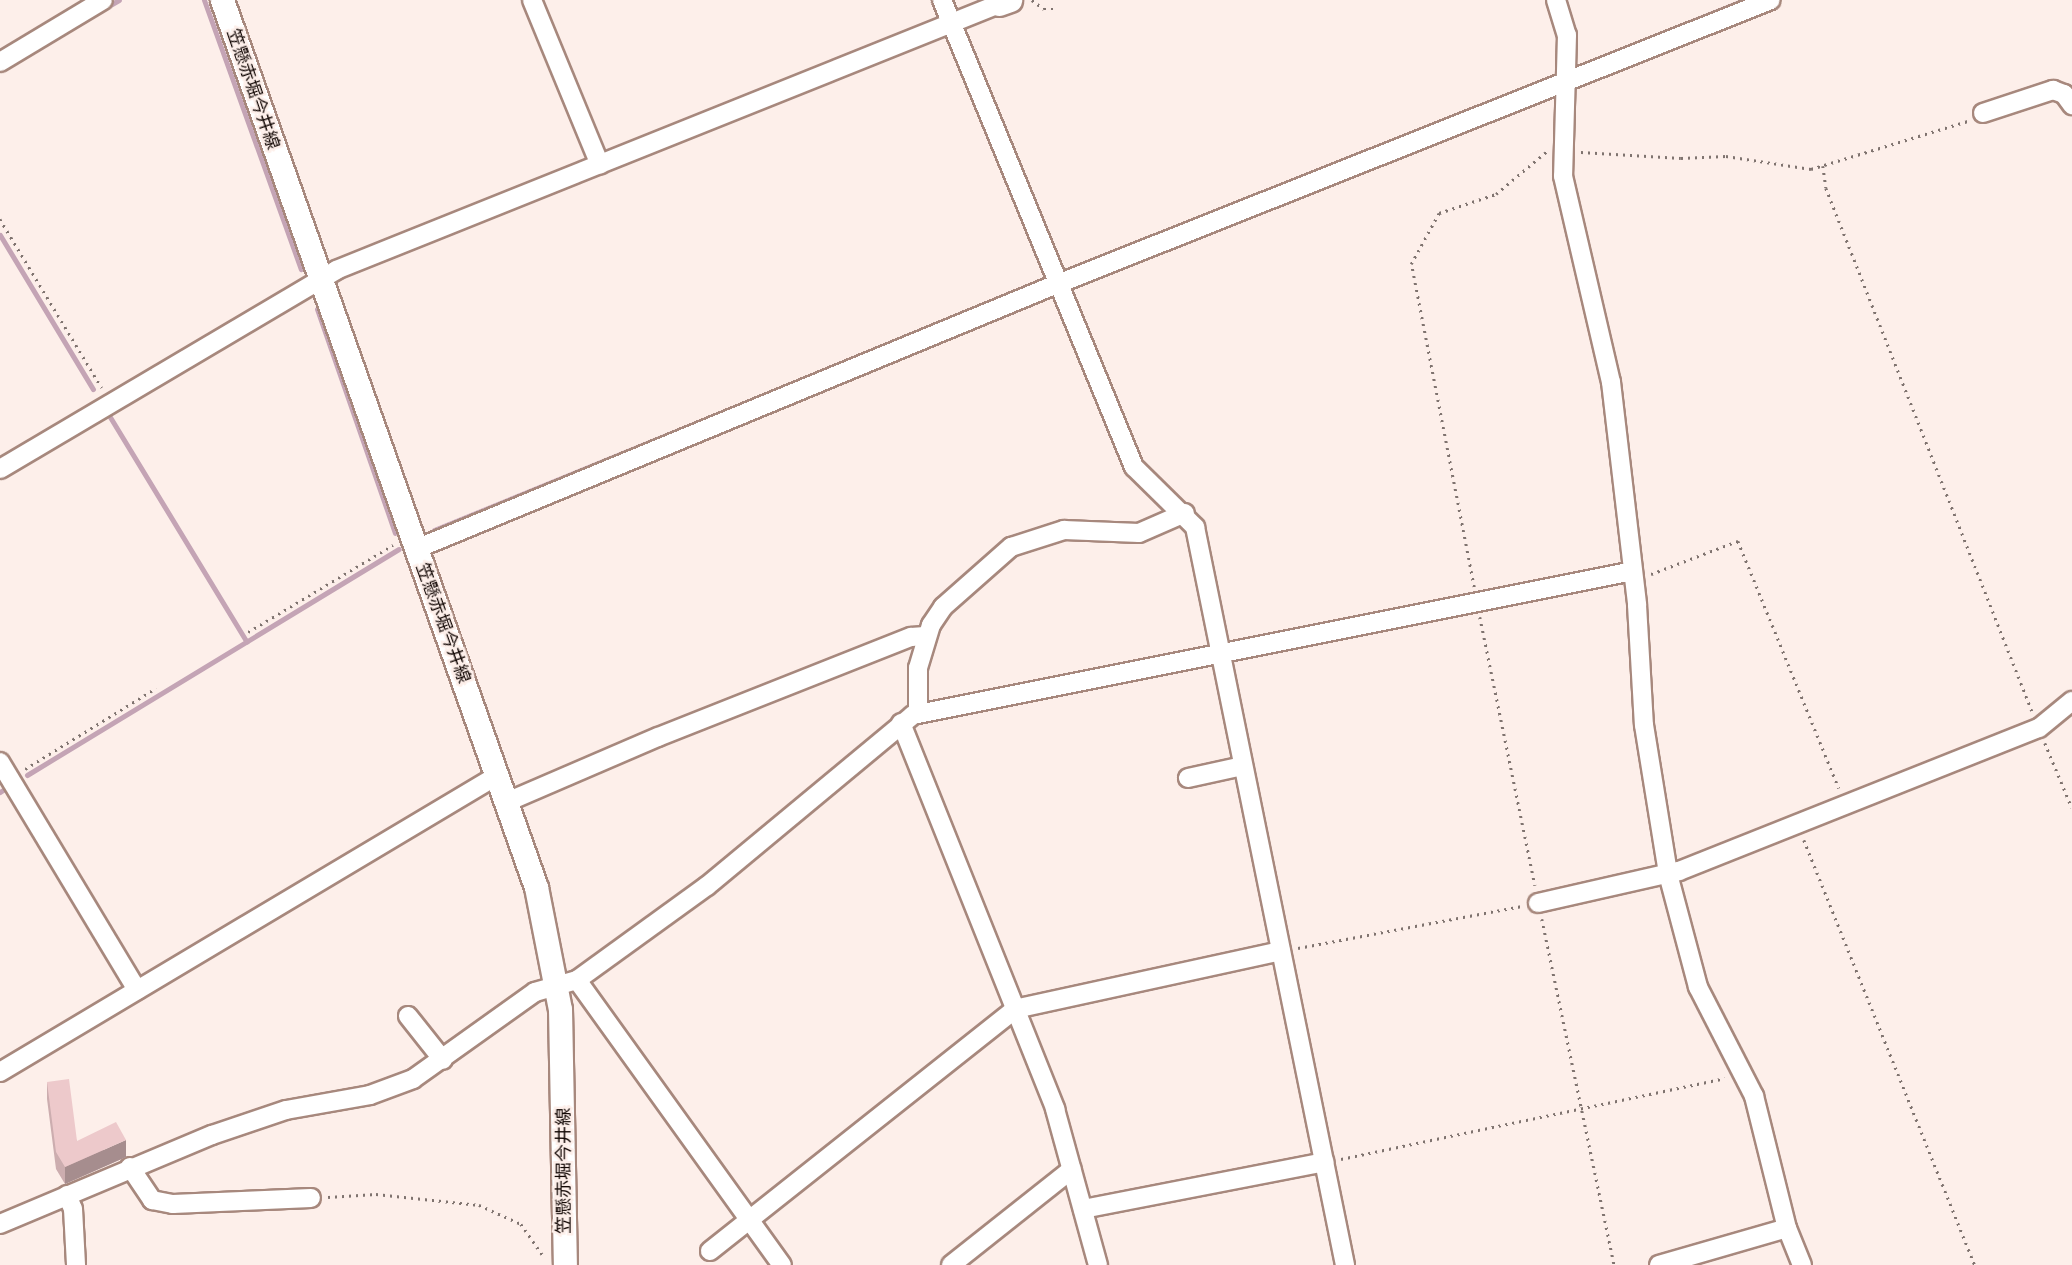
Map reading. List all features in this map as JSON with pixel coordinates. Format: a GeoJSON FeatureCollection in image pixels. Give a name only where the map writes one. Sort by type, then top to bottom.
{"type":"FeatureCollection","features":[{"type":"Feature","properties":{"kind":"main road","name":"笠懸赤堀今井線"},"geometry":{"type":"LineString","coordinates":[[222,0],[319,279],[498,775],[567,982],[565,1265]]}},
{"type":"Feature","properties":{"kind":"street"},"geometry":{"type":"LineString","coordinates":[[0,62],[103,0]]}},
{"type":"Feature","properties":{"kind":"street"},"geometry":{"type":"LineString","coordinates":[[532,0],[600,165]]}},
{"type":"Feature","properties":{"kind":"street"},"geometry":{"type":"LineString","coordinates":[[942,0],[1134,467],[1185,513],[1195,527],[1345,1265]]}},
{"type":"Feature","properties":{"kind":"street"},"geometry":{"type":"LineString","coordinates":[[1556,0],[1567,35],[1562,149],[1568,196],[1603,331],[1634,574],[1644,725],[1668,874],[1698,987],[1743,1073],[1763,1126],[1787,1228],[1802,1265]]}},
{"type":"Feature","properties":{"kind":"street"},"geometry":{"type":"LineString","coordinates":[[414,543],[1771,0]]}},
{"type":"Feature","properties":{"kind":"street"},"geometry":{"type":"LineString","coordinates":[[0,469],[319,279],[1005,1]]}},
{"type":"Feature","properties":{"kind":"street"},"geometry":{"type":"LineString","coordinates":[[1983,113],[2053,90],[2064,94],[2072,105]]}},
{"type":"Feature","properties":{"kind":"street"},"geometry":{"type":"LineString","coordinates":[[918,713],[918,668],[925,636],[943,607],[1017,543],[1064,530],[1139,533],[1185,513]]}},
{"type":"Feature","properties":{"kind":"street"},"geometry":{"type":"LineString","coordinates":[[0,1224],[130,1167],[286,1111],[388,1090],[443,1060],[536,992],[567,982],[707,886],[901,723],[918,713],[1477,599],[1634,574]]}},
{"type":"Feature","properties":{"kind":"street"},"geometry":{"type":"LineString","coordinates":[[507,802],[708,717],[911,637],[925,636]]}},
{"type":"Feature","properties":{"kind":"street"},"geometry":{"type":"LineString","coordinates":[[1538,903],[1668,874],[2039,728],[2072,701]]}},
{"type":"Feature","properties":{"kind":"street"},"geometry":{"type":"LineString","coordinates":[[901,723],[1063,1132],[1098,1265]]}},
{"type":"Feature","properties":{"kind":"street"},"geometry":{"type":"LineString","coordinates":[[1188,778],[1243,766]]}},
{"type":"Feature","properties":{"kind":"street"},"geometry":{"type":"LineString","coordinates":[[5,770],[137,990]]}},
{"type":"Feature","properties":{"kind":"street"},"geometry":{"type":"LineString","coordinates":[[0,1072],[498,775]]}},
{"type":"Feature","properties":{"kind":"street"},"geometry":{"type":"LineString","coordinates":[[710,1251],[747,1218],[1015,1009],[1281,951]]}},
{"type":"Feature","properties":{"kind":"street"},"geometry":{"type":"LineString","coordinates":[[567,982],[782,1265]]}},
{"type":"Feature","properties":{"kind":"street"},"geometry":{"type":"LineString","coordinates":[[408,1016],[443,1060]]}},
{"type":"Feature","properties":{"kind":"street"},"geometry":{"type":"LineString","coordinates":[[1083,1209],[1324,1162]]}},
{"type":"Feature","properties":{"kind":"street"},"geometry":{"type":"LineString","coordinates":[[130,1167],[152,1200],[173,1204],[311,1198]]}},
{"type":"Feature","properties":{"kind":"street"},"geometry":{"type":"LineString","coordinates":[[951,1265],[1072,1169]]}},
{"type":"Feature","properties":{"kind":"street"},"geometry":{"type":"LineString","coordinates":[[68,1195],[73,1209],[76,1265]]}},
{"type":"Feature","properties":{"kind":"street"},"geometry":{"type":"LineString","coordinates":[[1659,1265],[1787,1228]]}},
{"type":"Feature","properties":{"kind":"path"},"geometry":{"type":"LineString","coordinates":[[1032,0],[1044,9],[1056,9]]}},
{"type":"Feature","properties":{"kind":"path"},"geometry":{"type":"LineString","coordinates":[[1614,1265],[1538,903],[1411,264],[1439,213],[1496,194],[1540,154],[1562,149],[1681,158],[1727,156],[1811,169],[1983,113]]}},
{"type":"Feature","properties":{"kind":"path"},"geometry":{"type":"LineString","coordinates":[[1823,166],[1826,188],[2072,808]]}},
{"type":"Feature","properties":{"kind":"path"},"geometry":{"type":"LineString","coordinates":[[0,219],[111,403]]}},
{"type":"Feature","properties":{"kind":"path"},"geometry":{"type":"LineString","coordinates":[[1634,574],[1738,541],[1845,805]]}},
{"type":"Feature","properties":{"kind":"path"},"geometry":{"type":"LineString","coordinates":[[248,632],[414,543]]}},
{"type":"Feature","properties":{"kind":"path"},"geometry":{"type":"LineString","coordinates":[[5,770],[156,688]]}},
{"type":"Feature","properties":{"kind":"path"},"geometry":{"type":"LineString","coordinates":[[1798,824],[1975,1265]]}},
{"type":"Feature","properties":{"kind":"path"},"geometry":{"type":"LineString","coordinates":[[1281,951],[1538,903]]}},
{"type":"Feature","properties":{"kind":"path"},"geometry":{"type":"LineString","coordinates":[[1324,1162],[1582,1111],[1743,1073]]}},
{"type":"Feature","properties":{"kind":"path"},"geometry":{"type":"LineString","coordinates":[[311,1198],[376,1194],[479,1205],[521,1224],[537,1241],[547,1265]]}},
{"type":"Feature","properties":{"kind":"building"},"geometry":{"type":"Polygon","coordinates":[[[69,1079],[77,1141],[116,1122],[126,1140],[65,1167],[56,1152],[47,1082],[69,1079]]]}},
{"type":"Feature","properties":{"kind":"waterway"},"geometry":{"type":"LineString","coordinates":[[105,8],[119,0]]}},
{"type":"Feature","properties":{"kind":"waterway"},"geometry":{"type":"LineString","coordinates":[[204,0],[301,269]]}},
{"type":"Feature","properties":{"kind":"waterway"},"geometry":{"type":"LineString","coordinates":[[1581,66],[1744,0]]}},
{"type":"Feature","properties":{"kind":"waterway"},"geometry":{"type":"LineString","coordinates":[[1472,109],[1538,84]]}},
{"type":"Feature","properties":{"kind":"waterway"},"geometry":{"type":"LineString","coordinates":[[1281,186],[1459,114]]}},
{"type":"Feature","properties":{"kind":"waterway"},"geometry":{"type":"LineString","coordinates":[[0,235],[93,389]]}},
{"type":"Feature","properties":{"kind":"waterway"},"geometry":{"type":"LineString","coordinates":[[317,309],[395,533]]}},
{"type":"Feature","properties":{"kind":"waterway"},"geometry":{"type":"LineString","coordinates":[[434,530],[804,379]]}},
{"type":"Feature","properties":{"kind":"waterway"},"geometry":{"type":"LineString","coordinates":[[110,417],[247,642]]}},
{"type":"Feature","properties":{"kind":"waterway"},"geometry":{"type":"LineString","coordinates":[[27,775],[399,549]]}}]}
